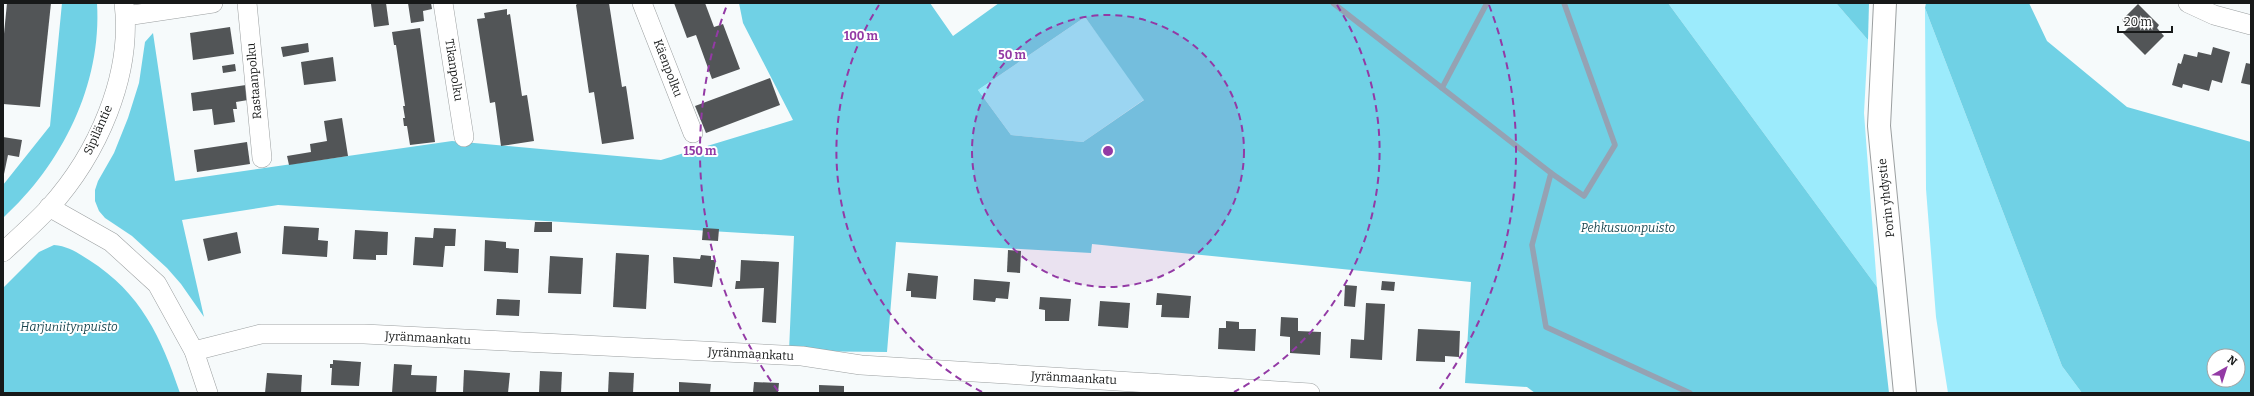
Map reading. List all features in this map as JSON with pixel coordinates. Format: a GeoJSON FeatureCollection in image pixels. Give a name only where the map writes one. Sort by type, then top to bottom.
{"type":"FeatureCollection","features":[{"type":"Feature","properties":{"kind":"main road","name":"Porin yhdystie"},"geometry":{"type":"LineString","coordinates":[[1885,3],[1879,126],[1905,393]]}},
{"type":"Feature","properties":{"kind":"street"},"geometry":{"type":"LineString","coordinates":[[125,10],[213,3]]}},
{"type":"Feature","properties":{"kind":"street","name":"Rastaanpolku"},"geometry":{"type":"LineString","coordinates":[[247,3],[262,158]]}},
{"type":"Feature","properties":{"kind":"street","name":"Tikanpolku"},"geometry":{"type":"LineString","coordinates":[[443,3],[464,137]]}},
{"type":"Feature","properties":{"kind":"street","name":"Käenpolku"},"geometry":{"type":"LineString","coordinates":[[642,3],[693,132]]}},
{"type":"Feature","properties":{"kind":"street"},"geometry":{"type":"LineString","coordinates":[[2188,3],[2214,15],[2251,25]]}},
{"type":"Feature","properties":{"kind":"street","name":"Sipiläntie"},"geometry":{"type":"LineString","coordinates":[[3,252],[49,207],[88,156],[105,119],[122,67],[125,10]]}},
{"type":"Feature","properties":{"kind":"street"},"geometry":{"type":"LineString","coordinates":[[49,207],[111,242],[157,284],[194,351],[208,393]]}},
{"type":"Feature","properties":{"kind":"street","name":"Jyränmaankatu"},"geometry":{"type":"LineString","coordinates":[[194,351],[261,334],[364,334],[802,356],[861,365],[1246,391],[1310,393]]}},
{"type":"Feature","properties":{"kind":"shaded area"},"geometry":{"type":"Polygon","coordinates":[[[1668,3],[1836,3],[1868,40],[1864,113],[1877,287],[1668,3]]]}},
{"type":"Feature","properties":{"kind":"shaded area"},"geometry":{"type":"Polygon","coordinates":[[[1925,8],[2062,366],[2082,393],[1948,393],[1936,317],[1926,189],[1925,8]]]}},
{"type":"Feature","properties":{"kind":"shaded area"},"geometry":{"type":"Polygon","coordinates":[[[1085,17],[1145,99],[1083,142],[1011,135],[978,90],[1085,17]]]}},
{"type":"Feature","properties":{"kind":"green space"},"geometry":{"type":"Polygon","coordinates":[[[62,3],[97,3],[97,34],[93,64],[85,93],[74,121],[60,148],[24,197],[3,218],[3,185],[50,126],[62,3]]]}},
{"type":"Feature","properties":{"kind":"green space","name":"Pehkusuonpuisto"},"geometry":{"type":"Polygon","coordinates":[[[739,3],[930,3],[953,36],[999,3],[1668,3],[1877,287],[1889,393],[1535,393],[1527,387],[1465,383],[1471,282],[1092,244],[1091,253],[896,242],[887,352],[789,351],[794,236],[278,205],[182,220],[204,317],[181,284],[167,268],[132,236],[105,218],[99,211],[95,201],[95,190],[98,181],[114,153],[128,118],[139,83],[145,42],[153,33],[175,181],[452,141],[661,160],[793,120],[743,23],[739,3]],[[1085,17],[978,90],[1011,135],[1083,142],[1144,100],[1085,17]]]}},
{"type":"Feature","properties":{"kind":"green space"},"geometry":{"type":"Polygon","coordinates":[[[1836,3],[1869,3],[1868,40],[1836,3]]]}},
{"type":"Feature","properties":{"kind":"green space"},"geometry":{"type":"Polygon","coordinates":[[[1926,3],[2029,3],[2047,41],[2127,107],[2251,142],[2251,393],[2082,393],[2062,366],[1925,8],[1926,3]]]}},
{"type":"Feature","properties":{"kind":"green space","name":"Harjuniitynpuisto"},"geometry":{"type":"Polygon","coordinates":[[[54,245],[68,248],[89,260],[107,273],[136,302],[157,335],[180,393],[3,393],[3,288],[39,252],[54,245]]]}},
{"type":"Feature","properties":{"kind":"building"},"geometry":{"type":"Polygon","coordinates":[[[7,3],[51,3],[40,107],[3,104],[3,44],[7,3]]]}},
{"type":"Feature","properties":{"kind":"building"},"geometry":{"type":"Polygon","coordinates":[[[386,3],[389,25],[374,27],[371,4],[386,3]]]}},
{"type":"Feature","properties":{"kind":"building"},"geometry":{"type":"Polygon","coordinates":[[[408,3],[431,3],[432,9],[423,11],[424,21],[411,23],[408,3]]]}},
{"type":"Feature","properties":{"kind":"building"},"geometry":{"type":"Polygon","coordinates":[[[578,3],[609,3],[622,87],[626,86],[634,139],[602,144],[594,92],[589,93],[576,5],[578,3]]]}},
{"type":"Feature","properties":{"kind":"building"},"geometry":{"type":"Polygon","coordinates":[[[674,3],[705,3],[714,27],[723,24],[740,69],[712,79],[696,35],[687,38],[674,3]]]}},
{"type":"Feature","properties":{"kind":"building"},"geometry":{"type":"Polygon","coordinates":[[[2138,4],[2159,25],[2157,28],[2164,36],[2145,55],[2123,33],[2129,27],[2122,20],[2138,4]]]}},
{"type":"Feature","properties":{"kind":"building"},"geometry":{"type":"Polygon","coordinates":[[[507,9],[507,15],[510,14],[522,96],[527,95],[534,141],[501,146],[495,102],[490,103],[477,19],[485,18],[484,13],[507,9]]]}},
{"type":"Feature","properties":{"kind":"building"},"geometry":{"type":"Polygon","coordinates":[[[230,27],[234,54],[193,60],[190,33],[230,27]]]}},
{"type":"Feature","properties":{"kind":"building"},"geometry":{"type":"Polygon","coordinates":[[[420,28],[435,142],[410,145],[407,126],[404,126],[403,118],[405,118],[403,106],[405,106],[396,45],[394,45],[392,32],[420,28]]]}},
{"type":"Feature","properties":{"kind":"building"},"geometry":{"type":"Polygon","coordinates":[[[308,43],[309,52],[283,57],[281,47],[308,43]]]}},
{"type":"Feature","properties":{"kind":"building"},"geometry":{"type":"Polygon","coordinates":[[[2213,47],[2230,52],[2222,83],[2212,80],[2209,91],[2183,84],[2182,88],[2172,85],[2178,63],[2181,64],[2184,54],[2197,57],[2198,52],[2211,55],[2213,47]]]}},
{"type":"Feature","properties":{"kind":"building"},"geometry":{"type":"Polygon","coordinates":[[[333,57],[336,81],[304,85],[301,62],[333,57]]]}},
{"type":"Feature","properties":{"kind":"building"},"geometry":{"type":"Polygon","coordinates":[[[2246,63],[2251,64],[2251,85],[2241,83],[2246,63]]]}},
{"type":"Feature","properties":{"kind":"building"},"geometry":{"type":"Polygon","coordinates":[[[235,64],[236,71],[223,73],[222,66],[235,64]]]}},
{"type":"Feature","properties":{"kind":"building"},"geometry":{"type":"Polygon","coordinates":[[[770,78],[780,105],[706,133],[695,106],[770,78]]]}},
{"type":"Feature","properties":{"kind":"building"},"geometry":{"type":"Polygon","coordinates":[[[246,85],[248,100],[236,102],[237,109],[233,109],[235,122],[214,125],[212,109],[193,111],[191,93],[246,85]]]}},
{"type":"Feature","properties":{"kind":"building"},"geometry":{"type":"Polygon","coordinates":[[[342,118],[348,156],[289,165],[287,156],[311,152],[310,144],[327,141],[324,121],[342,118]]]}},
{"type":"Feature","properties":{"kind":"building"},"geometry":{"type":"Polygon","coordinates":[[[3,137],[22,140],[19,157],[8,155],[4,174],[3,137]]]}},
{"type":"Feature","properties":{"kind":"building"},"geometry":{"type":"Polygon","coordinates":[[[247,142],[250,164],[197,172],[194,150],[247,142]]]}},
{"type":"Feature","properties":{"kind":"building"},"geometry":{"type":"Polygon","coordinates":[[[535,222],[552,222],[552,232],[534,232],[535,222]]]}},
{"type":"Feature","properties":{"kind":"building"},"geometry":{"type":"Polygon","coordinates":[[[284,226],[319,228],[318,240],[328,241],[327,257],[282,254],[284,226]]]}},
{"type":"Feature","properties":{"kind":"building"},"geometry":{"type":"Polygon","coordinates":[[[434,228],[456,229],[455,246],[445,246],[443,267],[413,265],[415,237],[433,238],[434,228]]]}},
{"type":"Feature","properties":{"kind":"building"},"geometry":{"type":"Polygon","coordinates":[[[703,228],[719,229],[718,241],[702,240],[703,228]]]}},
{"type":"Feature","properties":{"kind":"building"},"geometry":{"type":"Polygon","coordinates":[[[355,230],[388,232],[387,255],[376,255],[376,260],[353,259],[355,230]]]}},
{"type":"Feature","properties":{"kind":"building"},"geometry":{"type":"Polygon","coordinates":[[[237,232],[241,253],[208,261],[203,239],[237,232]]]}},
{"type":"Feature","properties":{"kind":"building"},"geometry":{"type":"Polygon","coordinates":[[[485,240],[506,242],[506,248],[519,249],[518,273],[484,271],[485,240]]]}},
{"type":"Feature","properties":{"kind":"building"},"geometry":{"type":"Polygon","coordinates":[[[1008,250],[1021,251],[1020,273],[1007,272],[1008,250]]]}},
{"type":"Feature","properties":{"kind":"building"},"geometry":{"type":"Polygon","coordinates":[[[616,253],[649,255],[646,309],[613,307],[616,253]]]}},
{"type":"Feature","properties":{"kind":"building"},"geometry":{"type":"Polygon","coordinates":[[[701,255],[711,256],[711,260],[716,260],[712,287],[674,283],[673,257],[700,259],[701,255]]]}},
{"type":"Feature","properties":{"kind":"building"},"geometry":{"type":"Polygon","coordinates":[[[550,256],[583,258],[581,294],[548,293],[550,256]]]}},
{"type":"Feature","properties":{"kind":"building"},"geometry":{"type":"Polygon","coordinates":[[[741,260],[779,262],[776,323],[762,322],[764,288],[735,289],[736,281],[740,281],[741,260]]]}},
{"type":"Feature","properties":{"kind":"building"},"geometry":{"type":"Polygon","coordinates":[[[908,273],[938,276],[936,299],[911,297],[911,291],[906,291],[908,273]]]}},
{"type":"Feature","properties":{"kind":"building"},"geometry":{"type":"Polygon","coordinates":[[[974,279],[1010,282],[1008,299],[996,298],[995,302],[973,300],[974,279]]]}},
{"type":"Feature","properties":{"kind":"building"},"geometry":{"type":"Polygon","coordinates":[[[1382,281],[1395,282],[1394,291],[1381,290],[1382,281]]]}},
{"type":"Feature","properties":{"kind":"building"},"geometry":{"type":"Polygon","coordinates":[[[1345,285],[1357,286],[1355,307],[1344,306],[1345,285]]]}},
{"type":"Feature","properties":{"kind":"building"},"geometry":{"type":"Polygon","coordinates":[[[1157,293],[1191,296],[1189,318],[1161,317],[1162,305],[1156,305],[1157,293]]]}},
{"type":"Feature","properties":{"kind":"building"},"geometry":{"type":"Polygon","coordinates":[[[1040,297],[1071,299],[1069,321],[1045,321],[1045,310],[1039,309],[1040,297]]]}},
{"type":"Feature","properties":{"kind":"building"},"geometry":{"type":"Polygon","coordinates":[[[497,299],[520,300],[519,316],[496,315],[497,299]]]}},
{"type":"Feature","properties":{"kind":"building"},"geometry":{"type":"Polygon","coordinates":[[[1100,301],[1130,303],[1128,328],[1098,326],[1100,301]]]}},
{"type":"Feature","properties":{"kind":"building"},"geometry":{"type":"Polygon","coordinates":[[[1366,303],[1385,304],[1382,360],[1350,358],[1351,339],[1364,340],[1366,303]]]}},
{"type":"Feature","properties":{"kind":"building"},"geometry":{"type":"Polygon","coordinates":[[[1281,317],[1298,318],[1298,331],[1321,332],[1320,355],[1290,353],[1290,337],[1280,336],[1281,317]]]}},
{"type":"Feature","properties":{"kind":"building"},"geometry":{"type":"Polygon","coordinates":[[[1226,321],[1239,322],[1239,329],[1256,329],[1255,351],[1218,349],[1219,328],[1226,328],[1226,321]]]}},
{"type":"Feature","properties":{"kind":"building"},"geometry":{"type":"Polygon","coordinates":[[[1418,329],[1460,331],[1459,357],[1445,356],[1445,362],[1416,361],[1418,329]]]}},
{"type":"Feature","properties":{"kind":"building"},"geometry":{"type":"Polygon","coordinates":[[[333,360],[361,362],[359,386],[331,385],[332,368],[330,368],[330,364],[333,364],[333,360]]]}},
{"type":"Feature","properties":{"kind":"building"},"geometry":{"type":"Polygon","coordinates":[[[394,364],[412,365],[411,375],[437,376],[436,393],[392,393],[394,364]]]}},
{"type":"Feature","properties":{"kind":"building"},"geometry":{"type":"Polygon","coordinates":[[[464,370],[510,373],[508,393],[463,393],[464,370]]]}},
{"type":"Feature","properties":{"kind":"building"},"geometry":{"type":"Polygon","coordinates":[[[540,371],[562,372],[561,393],[539,393],[540,371]]]}},
{"type":"Feature","properties":{"kind":"building"},"geometry":{"type":"Polygon","coordinates":[[[609,372],[634,373],[633,393],[608,393],[609,372]]]}},
{"type":"Feature","properties":{"kind":"building"},"geometry":{"type":"Polygon","coordinates":[[[267,373],[302,375],[301,393],[265,393],[267,373]]]}},
{"type":"Feature","properties":{"kind":"building"},"geometry":{"type":"Polygon","coordinates":[[[679,382],[711,384],[710,393],[679,393],[679,382]]]}},
{"type":"Feature","properties":{"kind":"building"},"geometry":{"type":"Polygon","coordinates":[[[754,382],[779,383],[778,393],[753,393],[754,382]]]}},
{"type":"Feature","properties":{"kind":"building"},"geometry":{"type":"Polygon","coordinates":[[[819,385],[844,386],[844,393],[819,393],[819,385]]]}},
{"type":"Feature","properties":{"kind":"waterway"},"geometry":{"type":"LineString","coordinates":[[1333,3],[1551,173],[1532,245],[1546,327],[1690,393]]}},
{"type":"Feature","properties":{"kind":"waterway"},"geometry":{"type":"LineString","coordinates":[[1442,88],[1487,3]]}},
{"type":"Feature","properties":{"kind":"waterway"},"geometry":{"type":"LineString","coordinates":[[1551,173],[1584,196],[1615,145],[1564,3]]}}]}
